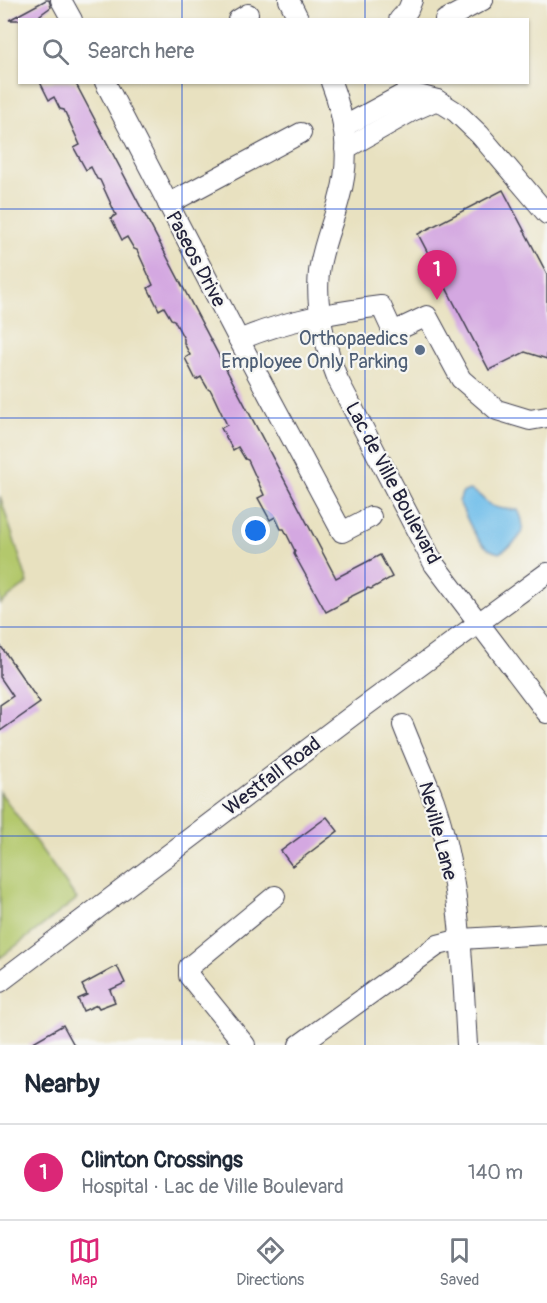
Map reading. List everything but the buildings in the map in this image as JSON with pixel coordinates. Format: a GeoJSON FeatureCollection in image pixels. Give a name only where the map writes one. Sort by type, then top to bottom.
{"type":"FeatureCollection","features":[{"type":"Feature","properties":{"kind":"street"},"geometry":{"type":"LineString","coordinates":[[61,0],[71,18]]}},
{"type":"Feature","properties":{"kind":"street"},"geometry":{"type":"LineString","coordinates":[[289,0],[298,18]]}},
{"type":"Feature","properties":{"kind":"street"},"geometry":{"type":"LineString","coordinates":[[401,18],[408,10],[412,0]]}},
{"type":"Feature","properties":{"kind":"street"},"geometry":{"type":"LineString","coordinates":[[449,18],[483,0]]}},
{"type":"Feature","properties":{"kind":"street","name":"Paseos Drive"},"geometry":{"type":"LineString","coordinates":[[109,84],[168,204],[342,532],[371,517]]}},
{"type":"Feature","properties":{"kind":"street","name":"Lac de Ville Boulevard"},"geometry":{"type":"LineString","coordinates":[[332,84],[343,127],[345,149],[341,193],[320,270],[318,288],[320,315],[329,357],[338,380],[434,564],[479,624],[544,703]]}},
{"type":"Feature","properties":{"kind":"street"},"geometry":{"type":"LineString","coordinates":[[343,127],[400,96],[414,94],[437,100],[456,112],[480,135],[547,214]]}},
{"type":"Feature","properties":{"kind":"street"},"geometry":{"type":"LineString","coordinates":[[345,149],[412,111],[437,100]]}},
{"type":"Feature","properties":{"kind":"street"},"geometry":{"type":"LineString","coordinates":[[168,204],[301,133]]}},
{"type":"Feature","properties":{"kind":"street"},"geometry":{"type":"LineString","coordinates":[[239,340],[271,327],[320,315],[381,306],[393,332],[427,316],[461,379],[497,410],[530,420],[547,417]]}},
{"type":"Feature","properties":{"kind":"street","name":"Westfall Road"},"geometry":{"type":"LineString","coordinates":[[0,982],[357,712],[547,573]]}},
{"type":"Feature","properties":{"kind":"street","name":"Neville Lane"},"geometry":{"type":"LineString","coordinates":[[403,725],[434,801],[444,835],[461,939],[467,1045]]}},
{"type":"Feature","properties":{"kind":"street"},"geometry":{"type":"LineString","coordinates":[[245,1045],[189,976],[188,971],[189,967],[275,897]]}},
{"type":"Feature","properties":{"kind":"street"},"geometry":{"type":"LineString","coordinates":[[299,1045],[423,953],[438,945],[461,939],[547,934]]}},
{"type":"Feature","properties":{"kind":"green space"},"geometry":{"type":"Polygon","coordinates":[[[0,496],[28,583],[0,604],[0,496]]]}},
{"type":"Feature","properties":{"kind":"green space"},"geometry":{"type":"Polygon","coordinates":[[[0,792],[77,899],[0,958],[0,792]]]}},
{"type":"Feature","properties":{"kind":"water"},"geometry":{"type":"Polygon","coordinates":[[[469,490],[478,494],[492,506],[518,510],[523,525],[520,536],[499,553],[484,546],[479,540],[459,502],[462,493],[469,490]]]}},
{"type":"Feature","properties":{"kind":"place","name":"Clinton Crossings"},"geometry":{"type":"Point","coordinates":[437,300]}},
{"type":"Feature","properties":{"kind":"place","name":"Orthopaedics Employee Only Parking"},"geometry":{"type":"Point","coordinates":[420,350]}}]}
